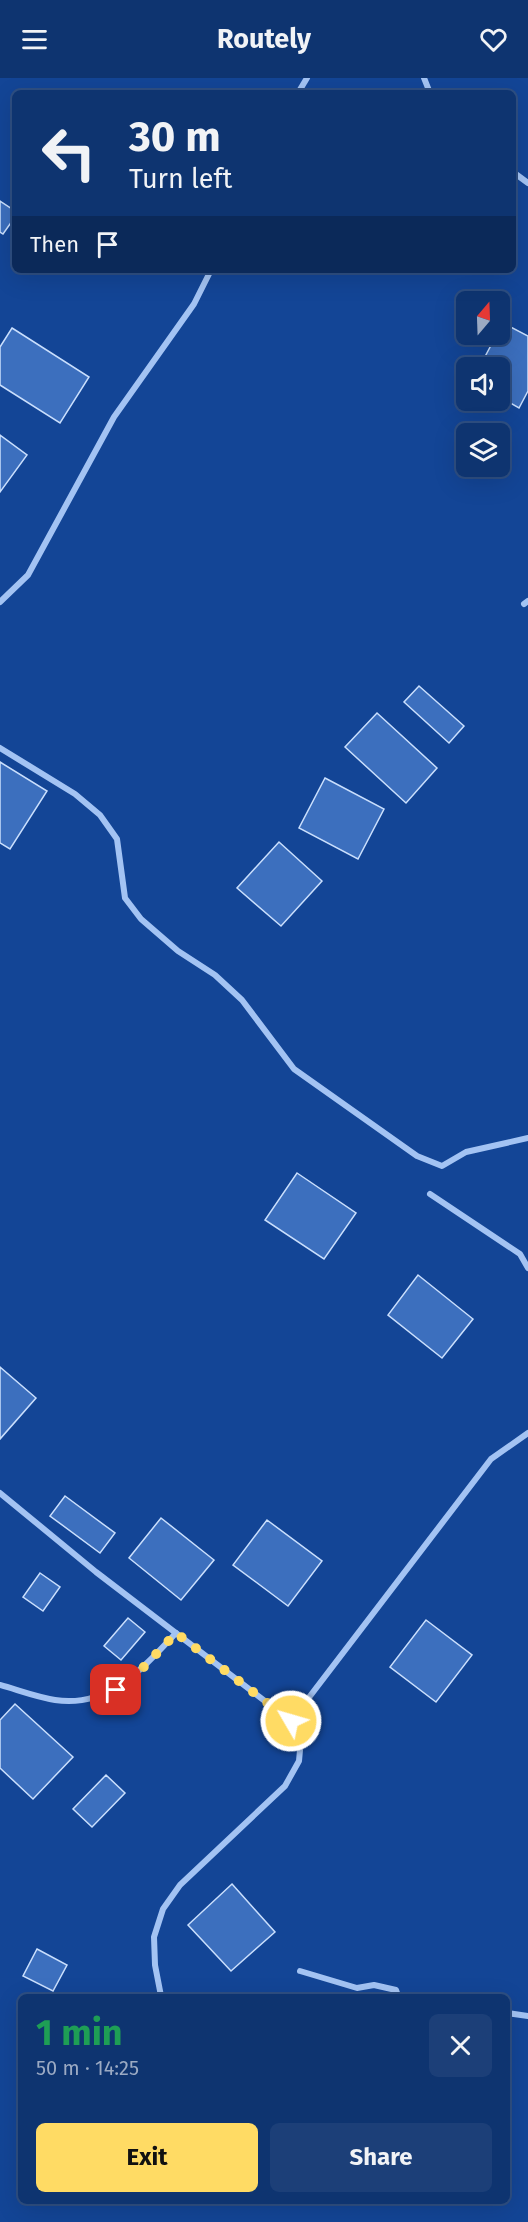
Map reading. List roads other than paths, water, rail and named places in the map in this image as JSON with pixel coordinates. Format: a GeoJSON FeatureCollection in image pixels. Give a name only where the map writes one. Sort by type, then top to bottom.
{"type":"FeatureCollection","features":[{"type":"Feature","properties":{"kind":"street"},"geometry":{"type":"LineString","coordinates":[[0,602],[28,575],[114,417],[194,304],[210,273]]}},
{"type":"Feature","properties":{"kind":"street"},"geometry":{"type":"LineString","coordinates":[[0,748],[75,794],[100,815],[117,838],[125,898],[141,919],[178,951],[215,975],[242,1000],[294,1069],[417,1156],[442,1166],[466,1152],[528,1138]]}},
{"type":"Feature","properties":{"kind":"street"},"geometry":{"type":"LineString","coordinates":[[430,1194],[520,1254],[528,1268]]}},
{"type":"Feature","properties":{"kind":"street"},"geometry":{"type":"LineString","coordinates":[[291,1721],[491,1459],[528,1434]]}},
{"type":"Feature","properties":{"kind":"street"},"geometry":{"type":"LineString","coordinates":[[0,1493],[96,1572],[291,1721],[301,1739],[299,1761],[285,1786],[180,1885],[163,1909],[154,1937],[155,1965],[161,1994]]}},
{"type":"Feature","properties":{"kind":"street"},"geometry":{"type":"LineString","coordinates":[[0,1685],[55,1700],[84,1700],[116,1690],[145,1666],[176,1633]]}},
{"type":"Feature","properties":{"kind":"street"},"geometry":{"type":"LineString","coordinates":[[300,1971],[357,1988],[374,1985],[396,1990],[397,1994]]}},
{"type":"Feature","properties":{"kind":"street"},"geometry":{"type":"LineString","coordinates":[[510,2013],[528,2016]]}}]}
